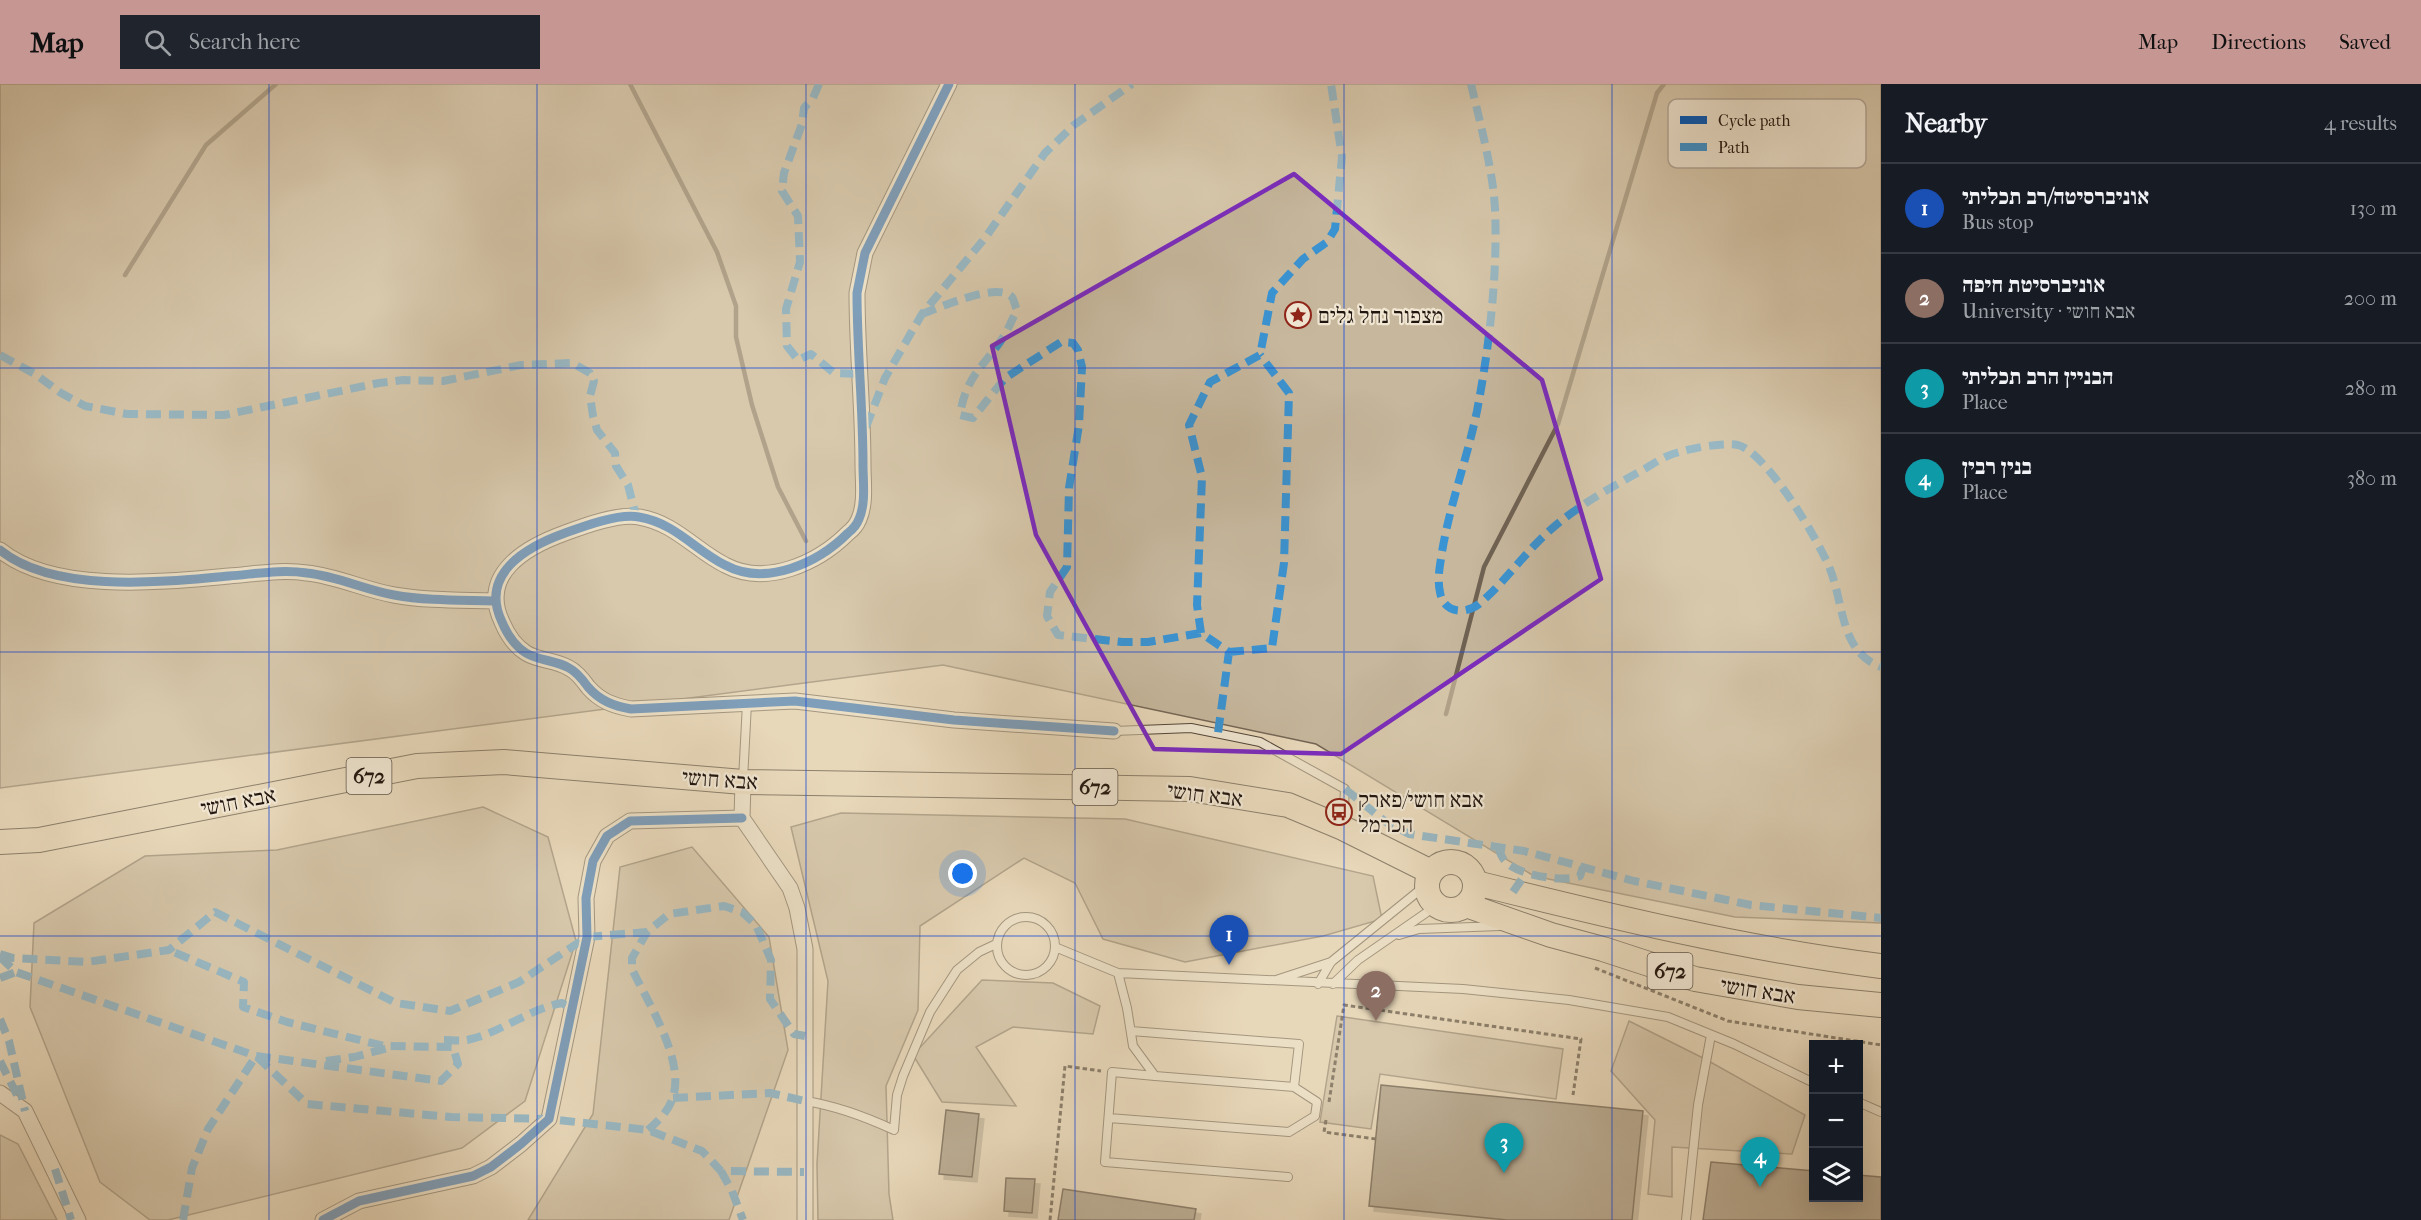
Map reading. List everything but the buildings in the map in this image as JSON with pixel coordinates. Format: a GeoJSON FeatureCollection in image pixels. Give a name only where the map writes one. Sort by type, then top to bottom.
{"type":"FeatureCollection","features":[{"type":"Feature","properties":{"kind":"main road","name":"אבא חושי"},"geometry":{"type":"LineString","coordinates":[[0,842],[39,840],[417,766],[504,762],[743,782],[1190,789],[1288,805],[1342,828],[1431,888],[1442,909],[1455,910],[1466,905],[1551,935],[1695,979],[1798,997],[1881,1005]]}},
{"type":"Feature","properties":{"kind":"main road"},"geometry":{"type":"LineString","coordinates":[[1431,888],[1443,863],[1457,862],[1469,870],[1476,883],[1474,895],[1466,905]]}},
{"type":"Feature","properties":{"kind":"main road","name":"אבא חושי"},"geometry":{"type":"LineString","coordinates":[[1476,883],[1595,912],[1818,958],[1881,966]]}},
{"type":"Feature","properties":{"kind":"street"},"geometry":{"type":"LineString","coordinates":[[949,84],[866,253],[860,272],[856,293],[863,432],[863,490],[859,518],[851,531],[813,559],[776,573],[747,573],[725,565],[681,534],[656,520],[636,516],[614,519],[564,533],[525,551],[507,568],[498,584],[494,601],[507,632],[517,646],[528,654],[569,668],[593,693],[616,706],[631,709],[795,701],[954,720],[1114,731]]}},
{"type":"Feature","properties":{"kind":"street"},"geometry":{"type":"LineString","coordinates":[[0,550],[38,571],[75,579],[159,580],[306,572],[392,595],[416,599],[494,601]]}},
{"type":"Feature","properties":{"kind":"street"},"geometry":{"type":"LineString","coordinates":[[743,782],[742,818],[790,888],[802,928],[805,949],[805,1220]]}},
{"type":"Feature","properties":{"kind":"street"},"geometry":{"type":"LineString","coordinates":[[323,1220],[359,1201],[474,1176],[514,1150],[549,1119],[587,937],[586,898],[593,861],[607,836],[630,821],[742,818]]}},
{"type":"Feature","properties":{"kind":"street"},"geometry":{"type":"LineString","coordinates":[[0,1093],[25,1111],[78,1220]]}},
{"type":"Feature","properties":{"kind":"lane"},"geometry":{"type":"LineString","coordinates":[[743,782],[747,703]]}},
{"type":"Feature","properties":{"kind":"lane"},"geometry":{"type":"LineString","coordinates":[[1114,731],[1191,728],[1260,742],[1345,789],[1342,828]]}},
{"type":"Feature","properties":{"kind":"lane"},"geometry":{"type":"LineString","coordinates":[[1333,984],[1358,960],[1391,936],[1431,888]]}},
{"type":"Feature","properties":{"kind":"lane"},"geometry":{"type":"LineString","coordinates":[[1270,982],[1331,962],[1431,888]]}},
{"type":"Feature","properties":{"kind":"lane"},"geometry":{"type":"LineString","coordinates":[[1033,917],[1050,928],[1056,948],[1049,965],[1042,971],[1024,975],[1015,974],[1001,962],[996,944],[1004,925],[1012,919],[1033,917]]}},
{"type":"Feature","properties":{"kind":"lane"},"geometry":{"type":"LineString","coordinates":[[1391,936],[1419,928],[1490,926],[1519,922]]}},
{"type":"Feature","properties":{"kind":"lane"},"geometry":{"type":"LineString","coordinates":[[805,1101],[859,1114],[894,1131],[897,1095],[930,1012],[957,970],[979,952],[996,944]]}},
{"type":"Feature","properties":{"kind":"lane"},"geometry":{"type":"LineString","coordinates":[[1056,948],[1118,974],[1463,989],[1569,1000],[1668,1017],[1809,1081]]}},
{"type":"Feature","properties":{"kind":"lane"},"geometry":{"type":"LineString","coordinates":[[1318,984],[1331,962]]}},
{"type":"Feature","properties":{"kind":"lane"},"geometry":{"type":"LineString","coordinates":[[1118,974],[1133,1046],[1155,1076]]}},
{"type":"Feature","properties":{"kind":"lane"},"geometry":{"type":"LineString","coordinates":[[1131,1031],[1299,1044],[1294,1087]]}},
{"type":"Feature","properties":{"kind":"lane"},"geometry":{"type":"LineString","coordinates":[[1686,1220],[1698,1105],[1711,1035]]}},
{"type":"Feature","properties":{"kind":"lane"},"geometry":{"type":"LineString","coordinates":[[1109,1118],[1289,1132],[1315,1116],[1317,1102],[1294,1087],[1112,1072],[1105,1162],[1288,1177]]}},
{"type":"Feature","properties":{"kind":"lane"},"geometry":{"type":"LineString","coordinates":[[1863,1104],[1881,1112]]}},
{"type":"Feature","properties":{"kind":"path"},"geometry":{"type":"LineString","coordinates":[[1376,1139],[1324,1132],[1344,1005],[1581,1039],[1573,1095]]}},
{"type":"Feature","properties":{"kind":"path"},"geometry":{"type":"LineString","coordinates":[[1050,1220],[1065,1066],[1112,1072]]}},
{"type":"Feature","properties":{"kind":"highlighted area"},"geometry":{"type":"Polygon","coordinates":[[[1294,174],[1542,380],[1601,579],[1341,754],[1154,749],[1036,535],[992,346],[1294,174]]]}},
{"type":"Feature","properties":{"kind":"shaded area"},"geometry":{"type":"Polygon","coordinates":[[[0,84],[1881,84],[1881,923],[1735,917],[1534,876],[1316,744],[943,665],[0,788],[0,84]]]}},
{"type":"Feature","properties":{"kind":"shaded area"},"geometry":{"type":"Polygon","coordinates":[[[483,807],[548,837],[576,941],[525,1101],[462,1148],[168,1220],[150,1220],[100,1182],[30,1007],[34,923],[145,856],[277,850],[483,807]]]}},
{"type":"Feature","properties":{"kind":"shaded area"},"geometry":{"type":"Polygon","coordinates":[[[841,813],[1125,819],[1373,876],[1382,919],[1323,936],[1185,962],[1103,939],[1075,883],[1024,858],[920,926],[918,1010],[886,1086],[889,1194],[893,1220],[818,1220],[817,1164],[828,981],[791,827],[841,813]]]}},
{"type":"Feature","properties":{"kind":"shaded area"},"geometry":{"type":"Polygon","coordinates":[[[692,847],[769,937],[788,1050],[729,1220],[528,1220],[593,1114],[620,867],[692,847]]]}},
{"type":"Feature","properties":{"kind":"shaded area"},"geometry":{"type":"Polygon","coordinates":[[[982,980],[1053,983],[1100,1006],[1093,1034],[1013,1027],[976,1047],[1016,1106],[942,1102],[913,1055],[982,980]]]}},
{"type":"Feature","properties":{"kind":"shaded area"},"geometry":{"type":"Polygon","coordinates":[[[1337,1016],[1563,1049],[1556,1099],[1380,1074],[1371,1129],[1320,1122],[1337,1016]]]}},
{"type":"Feature","properties":{"kind":"shaded area"},"geometry":{"type":"Polygon","coordinates":[[[1629,1021],[1705,1059],[1805,1115],[1792,1154],[1672,1147],[1672,1197],[1648,1194],[1655,1120],[1611,1071],[1629,1021]]]}},
{"type":"Feature","properties":{"kind":"shaded area"},"geometry":{"type":"Polygon","coordinates":[[[0,1135],[18,1144],[57,1220],[0,1220],[0,1135]]]}},
{"type":"Feature","properties":{"kind":"waterway"},"geometry":{"type":"LineString","coordinates":[[125,275],[206,145],[276,84]]}},
{"type":"Feature","properties":{"kind":"waterway"},"geometry":{"type":"LineString","coordinates":[[630,84],[717,252],[736,306],[736,337],[752,405],[778,487],[806,541]]}},
{"type":"Feature","properties":{"kind":"waterway"},"geometry":{"type":"LineString","coordinates":[[1446,714],[1484,567],[1558,424],[1657,93],[1664,84]]}},
{"type":"Feature","properties":{"kind":"marked path"},"geometry":{"type":"LineString","coordinates":[[819,84],[813,98],[804,108],[802,124],[784,173],[782,191],[798,216],[800,262],[786,309],[787,346],[798,360],[811,354],[834,373],[860,374]]}},
{"type":"Feature","properties":{"kind":"marked path"},"geometry":{"type":"LineString","coordinates":[[866,427],[885,378],[922,314],[985,238],[1045,153],[1074,125],[1132,84]]}},
{"type":"Feature","properties":{"kind":"marked path"},"geometry":{"type":"LineString","coordinates":[[1201,633],[1197,605],[1202,477],[1189,425],[1210,382],[1260,355],[1272,293],[1303,259],[1327,242],[1335,229],[1342,157],[1331,84]]}},
{"type":"Feature","properties":{"kind":"marked path"},"geometry":{"type":"LineString","coordinates":[[1471,84],[1492,178],[1496,234],[1495,259],[1492,311],[1481,387],[1473,429],[1449,516],[1440,567],[1439,587],[1445,604],[1461,611],[1479,604],[1538,541],[1568,515],[1662,459],[1704,447],[1723,444],[1738,445],[1750,451],[1763,464],[1777,480],[1804,520],[1830,569],[1851,639],[1868,660],[1881,667]]}},
{"type":"Feature","properties":{"kind":"marked path"},"geometry":{"type":"LineString","coordinates":[[922,314],[968,297],[994,292],[1005,293],[1012,297],[1017,310],[997,347],[971,381],[960,415],[973,418],[1005,378],[1061,342],[1073,343],[1078,350],[1082,367],[1079,425],[1069,488],[1067,567],[1050,592],[1047,616],[1058,635],[1122,642],[1148,642],[1201,633],[1229,652],[1218,733]]}},
{"type":"Feature","properties":{"kind":"marked path"},"geometry":{"type":"LineString","coordinates":[[0,355],[85,406],[127,414],[224,415],[379,383],[403,380],[443,381],[521,365],[572,363],[590,373],[594,381],[590,396],[597,430],[615,453],[616,466],[628,485],[636,516]]}},
{"type":"Feature","properties":{"kind":"marked path"},"geometry":{"type":"LineString","coordinates":[[1229,652],[1272,648],[1284,563],[1289,393],[1260,355]]}},
{"type":"Feature","properties":{"kind":"marked path"},"geometry":{"type":"LineString","coordinates":[[1345,789],[1386,822],[1409,834],[1524,851],[1634,881],[1751,905],[1881,918]]}},
{"type":"Feature","properties":{"kind":"marked path"},"geometry":{"type":"LineString","coordinates":[[1498,847],[1502,858],[1507,863],[1522,871],[1542,877],[1573,878],[1580,876],[1583,867]]}},
{"type":"Feature","properties":{"kind":"marked path"},"geometry":{"type":"LineString","coordinates":[[1513,892],[1526,873]]}},
{"type":"Feature","properties":{"kind":"marked path"},"geometry":{"type":"LineString","coordinates":[[648,1130],[669,1107],[675,1082],[674,1066],[663,1032],[632,969],[632,958],[647,932],[669,914],[724,906],[742,912],[756,925],[771,960],[770,999],[794,1034],[805,1036]]}},
{"type":"Feature","properties":{"kind":"marked path"},"geometry":{"type":"LineString","coordinates":[[0,954],[13,958],[87,962],[169,950],[215,912],[396,1003],[450,1011],[519,982],[587,937],[647,932]]}},
{"type":"Feature","properties":{"kind":"marked path"},"geometry":{"type":"LineString","coordinates":[[0,957],[16,972],[256,1056],[441,1081],[458,1064],[453,1047],[384,1046],[287,1022],[243,1007],[244,982],[169,950]]}},
{"type":"Feature","properties":{"kind":"marked path"},"geometry":{"type":"LineString","coordinates":[[0,978],[16,972]]}},
{"type":"Feature","properties":{"kind":"marked path"},"geometry":{"type":"LineString","coordinates":[[444,1040],[479,1037],[538,1010],[562,1003],[572,1009]]}},
{"type":"Feature","properties":{"kind":"marked path"},"geometry":{"type":"LineString","coordinates":[[0,1019],[9,1041],[25,1111]]}},
{"type":"Feature","properties":{"kind":"marked path"},"geometry":{"type":"LineString","coordinates":[[326,1061],[354,1057],[388,1048]]}},
{"type":"Feature","properties":{"kind":"marked path"},"geometry":{"type":"LineString","coordinates":[[183,1220],[192,1168],[208,1129],[256,1056],[307,1104],[451,1117],[549,1119],[648,1130],[702,1151],[721,1171],[804,1172]]}},
{"type":"Feature","properties":{"kind":"marked path"},"geometry":{"type":"LineString","coordinates":[[0,1061],[18,1097]]}},
{"type":"Feature","properties":{"kind":"marked path"},"geometry":{"type":"LineString","coordinates":[[673,1098],[770,1093],[805,1101]]}},
{"type":"Feature","properties":{"kind":"marked path"},"geometry":{"type":"LineString","coordinates":[[55,1169],[71,1220]]}},
{"type":"Feature","properties":{"kind":"marked path"},"geometry":{"type":"LineString","coordinates":[[721,1171],[732,1191],[743,1220]]}},
{"type":"Feature","properties":{"kind":"cycle path"},"geometry":{"type":"LineString","coordinates":[[949,84],[865,253],[857,293],[863,499],[861,513],[853,529],[836,544],[807,562],[791,568],[757,574],[725,565],[674,531],[652,520],[631,516],[612,518],[550,539],[522,555],[502,576],[497,590],[497,605],[506,631],[522,650],[536,658],[559,663],[569,668],[597,696],[625,708],[795,701],[954,720],[1114,731]]}},
{"type":"Feature","properties":{"kind":"cycle path"},"geometry":{"type":"LineString","coordinates":[[0,550],[23,564],[49,573],[79,579],[142,582],[268,572],[297,572],[329,577],[383,593],[406,597],[494,601]]}},
{"type":"Feature","properties":{"kind":"cycle path"},"geometry":{"type":"LineString","coordinates":[[323,1220],[359,1201],[473,1176],[491,1167],[549,1119],[587,937],[586,898],[593,861],[607,836],[630,821],[742,818]]}},
{"type":"Feature","properties":{"kind":"place","name":"מצפור נחל גלים"},"geometry":{"type":"Point","coordinates":[1298,315]}},
{"type":"Feature","properties":{"kind":"place","name":"אבא חושי/פארק הכרמל"},"geometry":{"type":"Point","coordinates":[1339,812]}},
{"type":"Feature","properties":{"kind":"place","name":"אוניברסיטה/רב תכליתי"},"geometry":{"type":"Point","coordinates":[1229,965]}},
{"type":"Feature","properties":{"kind":"place","name":"אוניברסיטת חיפה"},"geometry":{"type":"Point","coordinates":[1376,1021]}},
{"type":"Feature","properties":{"kind":"place","name":"הבניין הרב תכליתי"},"geometry":{"type":"Point","coordinates":[1504,1173]}},
{"type":"Feature","properties":{"kind":"place","name":"בנין רבין"},"geometry":{"type":"Point","coordinates":[1760,1187]}}]}
